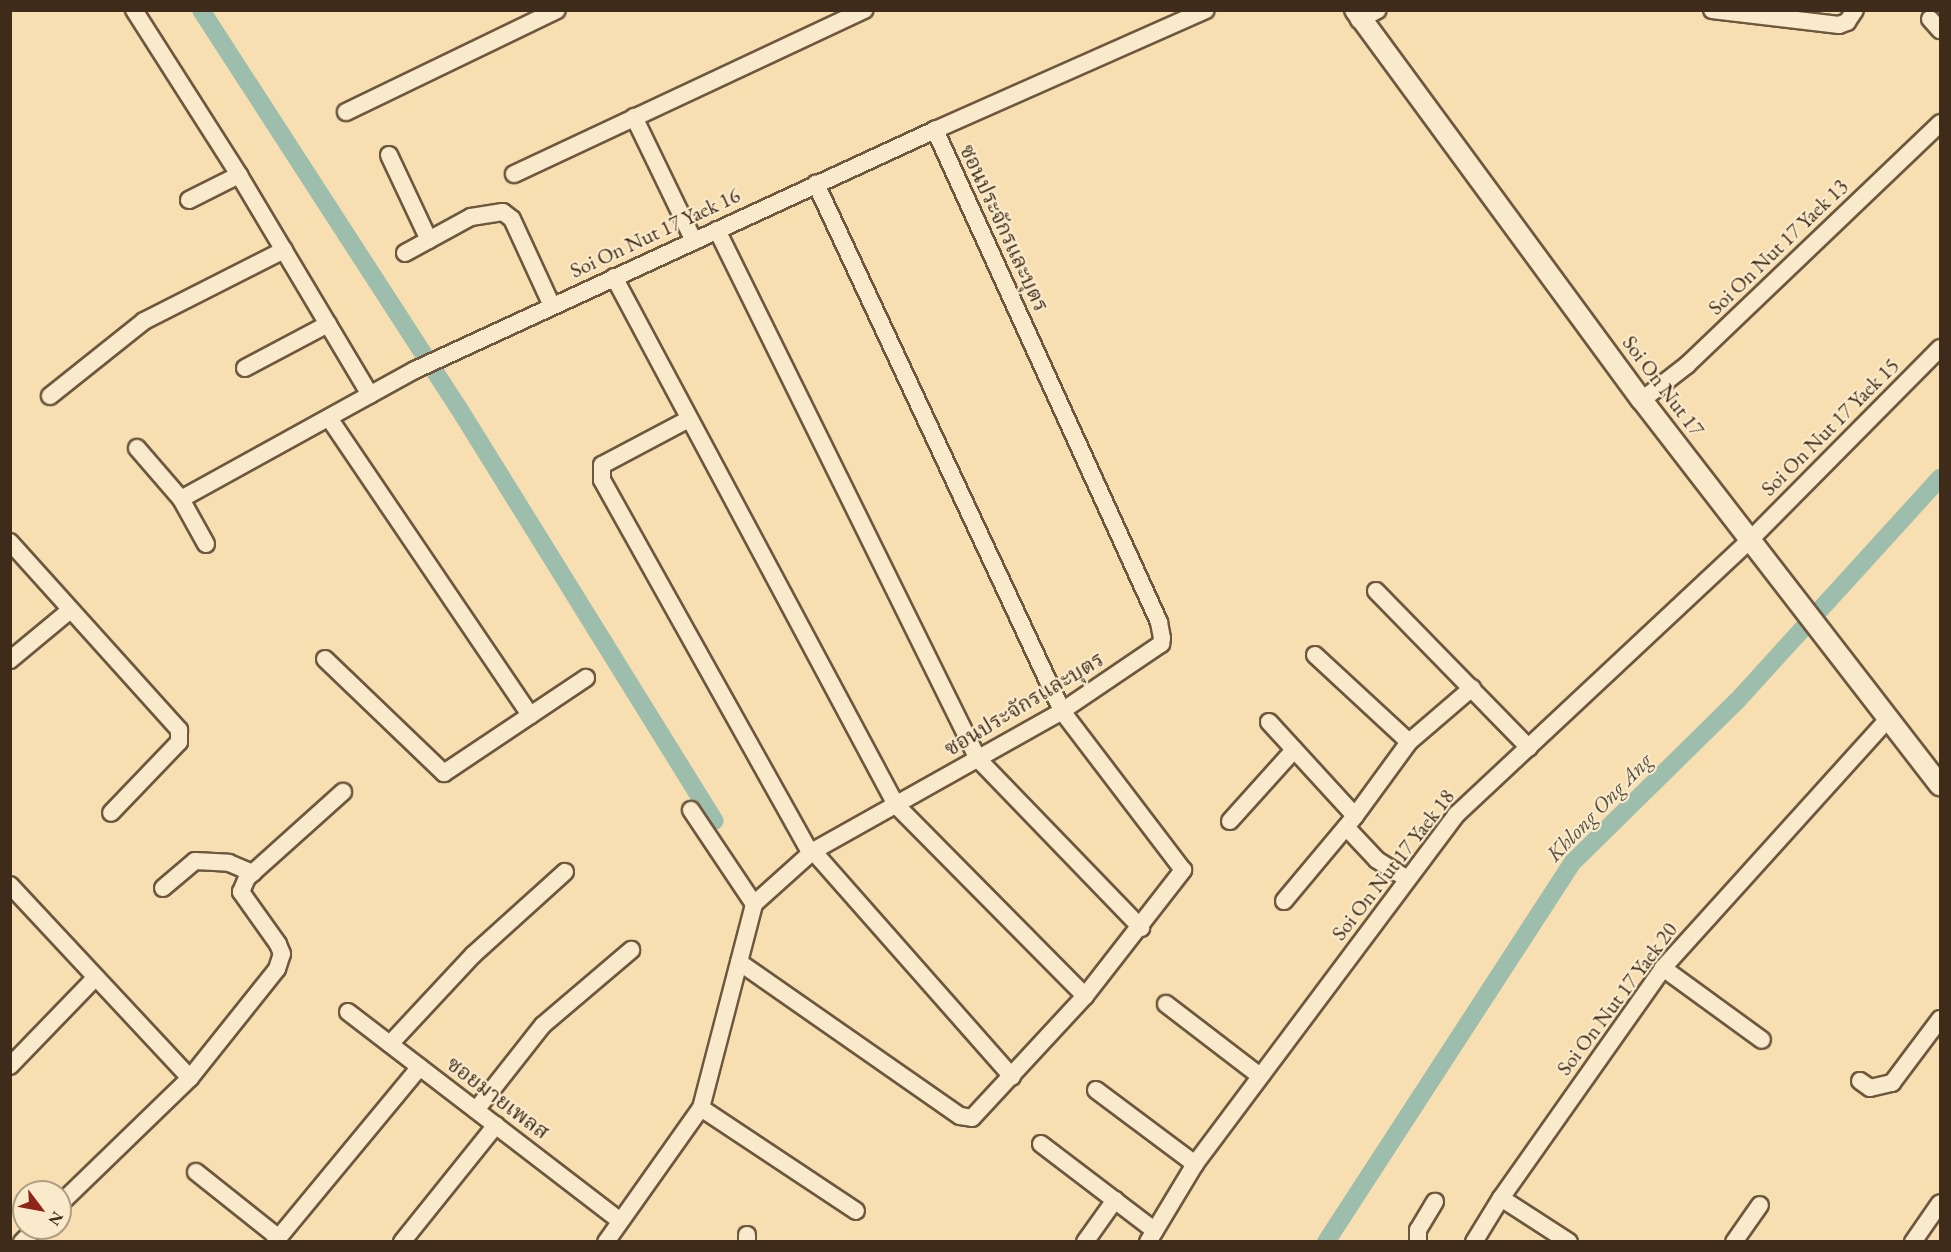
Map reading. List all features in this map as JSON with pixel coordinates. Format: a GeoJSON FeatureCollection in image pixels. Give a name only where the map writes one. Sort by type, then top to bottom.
{"type":"FeatureCollection","features":[{"type":"Feature","properties":{"kind":"street"},"geometry":{"type":"LineString","coordinates":[[134,10],[285,250],[370,395]]}},
{"type":"Feature","properties":{"kind":"street"},"geometry":{"type":"LineString","coordinates":[[346,112],[557,10]]}},
{"type":"Feature","properties":{"kind":"street"},"geometry":{"type":"LineString","coordinates":[[514,174],[864,10]]}},
{"type":"Feature","properties":{"kind":"street","name":"Soi On Nut 17 Yaek 16"},"geometry":{"type":"LineString","coordinates":[[181,499],[453,351],[935,130],[1206,10]]}},
{"type":"Feature","properties":{"kind":"street"},"geometry":{"type":"LineString","coordinates":[[1357,15],[1378,10]]}},
{"type":"Feature","properties":{"kind":"street"},"geometry":{"type":"LineString","coordinates":[[1712,10],[1839,25],[1847,22],[1855,10]]}},
{"type":"Feature","properties":{"kind":"street","name":"Soi On Nut 17"},"geometry":{"type":"LineString","coordinates":[[1357,15],[1460,150],[1642,400],[1752,538],[1823,635],[1941,785]]}},
{"type":"Feature","properties":{"kind":"street"},"geometry":{"type":"LineString","coordinates":[[634,117],[694,241]]}},
{"type":"Feature","properties":{"kind":"street","name":"Soi On Nut 17 Yaek 13"},"geometry":{"type":"LineString","coordinates":[[1642,400],[1687,365],[1941,123]]}},
{"type":"Feature","properties":{"kind":"street","name":"ซอนประจักรและบุตร"},"geometry":{"type":"LineString","coordinates":[[606,1242],[701,1108],[739,962],[744,930],[754,904],[812,852],[1062,711],[1161,644],[1162,628],[935,130]]}},
{"type":"Feature","properties":{"kind":"street"},"geometry":{"type":"LineString","coordinates":[[389,155],[429,240]]}},
{"type":"Feature","properties":{"kind":"street"},"geometry":{"type":"LineString","coordinates":[[189,200],[239,175]]}},
{"type":"Feature","properties":{"kind":"street"},"geometry":{"type":"LineString","coordinates":[[739,962],[960,1116],[978,1114],[1085,996],[1141,928],[1183,870],[1062,711],[816,184]]}},
{"type":"Feature","properties":{"kind":"street"},"geometry":{"type":"LineString","coordinates":[[405,253],[471,218],[498,211],[507,214],[552,306]]}},
{"type":"Feature","properties":{"kind":"street"},"geometry":{"type":"LineString","coordinates":[[717,230],[978,759],[1141,928]]}},
{"type":"Feature","properties":{"kind":"street"},"geometry":{"type":"LineString","coordinates":[[50,396],[144,321],[285,250]]}},
{"type":"Feature","properties":{"kind":"street"},"geometry":{"type":"LineString","coordinates":[[614,277],[896,805],[1085,996]]}},
{"type":"Feature","properties":{"kind":"street"},"geometry":{"type":"LineString","coordinates":[[245,368],[328,324]]}},
{"type":"Feature","properties":{"kind":"street","name":"Soi On Nut 17 Yaek 15"},"geometry":{"type":"LineString","coordinates":[[1752,538],[1941,348]]}},
{"type":"Feature","properties":{"kind":"street"},"geometry":{"type":"LineString","coordinates":[[328,418],[530,715]]}},
{"type":"Feature","properties":{"kind":"street"},"geometry":{"type":"LineString","coordinates":[[689,419],[602,465],[602,480],[812,852],[1012,1077]]}},
{"type":"Feature","properties":{"kind":"street"},"geometry":{"type":"LineString","coordinates":[[137,448],[181,499],[206,544]]}},
{"type":"Feature","properties":{"kind":"street","name":"Soi On Nut 17 Yaek 18"},"geometry":{"type":"LineString","coordinates":[[1152,1236],[1195,1164],[1456,815],[1752,538]]}},
{"type":"Feature","properties":{"kind":"street"},"geometry":{"type":"LineString","coordinates":[[10,542],[69,611],[179,730],[181,736],[179,742],[111,813]]}},
{"type":"Feature","properties":{"kind":"street"},"geometry":{"type":"LineString","coordinates":[[1376,591],[1529,748]]}},
{"type":"Feature","properties":{"kind":"street"},"geometry":{"type":"LineString","coordinates":[[10,660],[69,611]]}},
{"type":"Feature","properties":{"kind":"street"},"geometry":{"type":"LineString","coordinates":[[1315,655],[1409,742]]}},
{"type":"Feature","properties":{"kind":"street"},"geometry":{"type":"LineString","coordinates":[[325,659],[444,773],[586,678]]}},
{"type":"Feature","properties":{"kind":"street"},"geometry":{"type":"LineString","coordinates":[[1284,901],[1350,822],[1409,742],[1472,688]]}},
{"type":"Feature","properties":{"kind":"street","name":"Soi On Nut 17 Yaek 20"},"geometry":{"type":"LineString","coordinates":[[1474,1242],[1501,1198],[1664,968],[1888,719]]}},
{"type":"Feature","properties":{"kind":"street"},"geometry":{"type":"LineString","coordinates":[[1269,722],[1294,750],[1377,860],[1408,879]]}},
{"type":"Feature","properties":{"kind":"street"},"geometry":{"type":"LineString","coordinates":[[1230,821],[1294,750]]}},
{"type":"Feature","properties":{"kind":"street"},"geometry":{"type":"LineString","coordinates":[[72,1192],[190,1078],[247,1010],[277,969],[282,954],[278,944],[244,901],[241,892],[253,873],[343,792]]}},
{"type":"Feature","properties":{"kind":"street"},"geometry":{"type":"LineString","coordinates":[[691,810],[754,904]]}},
{"type":"Feature","properties":{"kind":"street"},"geometry":{"type":"LineString","coordinates":[[163,888],[195,861],[213,859],[253,873]]}},
{"type":"Feature","properties":{"kind":"street"},"geometry":{"type":"LineString","coordinates":[[390,1044],[473,955],[565,872]]}},
{"type":"Feature","properties":{"kind":"street"},"geometry":{"type":"LineString","coordinates":[[10,885],[94,979],[190,1078]]}},
{"type":"Feature","properties":{"kind":"street"},"geometry":{"type":"LineString","coordinates":[[476,1110],[543,1025],[631,950]]}},
{"type":"Feature","properties":{"kind":"street"},"geometry":{"type":"LineString","coordinates":[[1664,968],[1762,1040]]}},
{"type":"Feature","properties":{"kind":"street"},"geometry":{"type":"LineString","coordinates":[[10,1066],[94,979]]}},
{"type":"Feature","properties":{"kind":"street"},"geometry":{"type":"LineString","coordinates":[[1166,1004],[1260,1076]]}},
{"type":"Feature","properties":{"kind":"street","name":"ซอยมายเพลส"},"geometry":{"type":"LineString","coordinates":[[348,1012],[620,1221]]}},
{"type":"Feature","properties":{"kind":"street"},"geometry":{"type":"LineString","coordinates":[[1860,1081],[1870,1088],[1892,1083],[1941,1019]]}},
{"type":"Feature","properties":{"kind":"street"},"geometry":{"type":"LineString","coordinates":[[196,1172],[277,1240],[420,1067]]}},
{"type":"Feature","properties":{"kind":"street"},"geometry":{"type":"LineString","coordinates":[[1096,1090],[1195,1164]]}},
{"type":"Feature","properties":{"kind":"street"},"geometry":{"type":"LineString","coordinates":[[701,1108],[856,1211]]}},
{"type":"Feature","properties":{"kind":"street"},"geometry":{"type":"LineString","coordinates":[[402,1242],[496,1125]]}},
{"type":"Feature","properties":{"kind":"street"},"geometry":{"type":"LineString","coordinates":[[1041,1144],[1115,1200],[1152,1236]]}},
{"type":"Feature","properties":{"kind":"street"},"geometry":{"type":"LineString","coordinates":[[1501,1198],[1569,1242]]}},
{"type":"Feature","properties":{"kind":"street"},"geometry":{"type":"LineString","coordinates":[[1085,1242],[1115,1200]]}},
{"type":"Feature","properties":{"kind":"street"},"geometry":{"type":"LineString","coordinates":[[1418,1242],[1418,1230],[1435,1202]]}},
{"type":"Feature","properties":{"kind":"street"},"geometry":{"type":"LineString","coordinates":[[1913,1242],[1941,1203]]}},
{"type":"Feature","properties":{"kind":"street"},"geometry":{"type":"LineString","coordinates":[[1734,1242],[1760,1205]]}},
{"type":"Feature","properties":{"kind":"waterway"},"geometry":{"type":"LineString","coordinates":[[201,10],[458,407],[715,821]]}},
{"type":"Feature","properties":{"kind":"waterway","name":"Khlong Ong Ang"},"geometry":{"type":"LineString","coordinates":[[1326,1242],[1573,862],[1737,701],[1940,478]]}}]}
